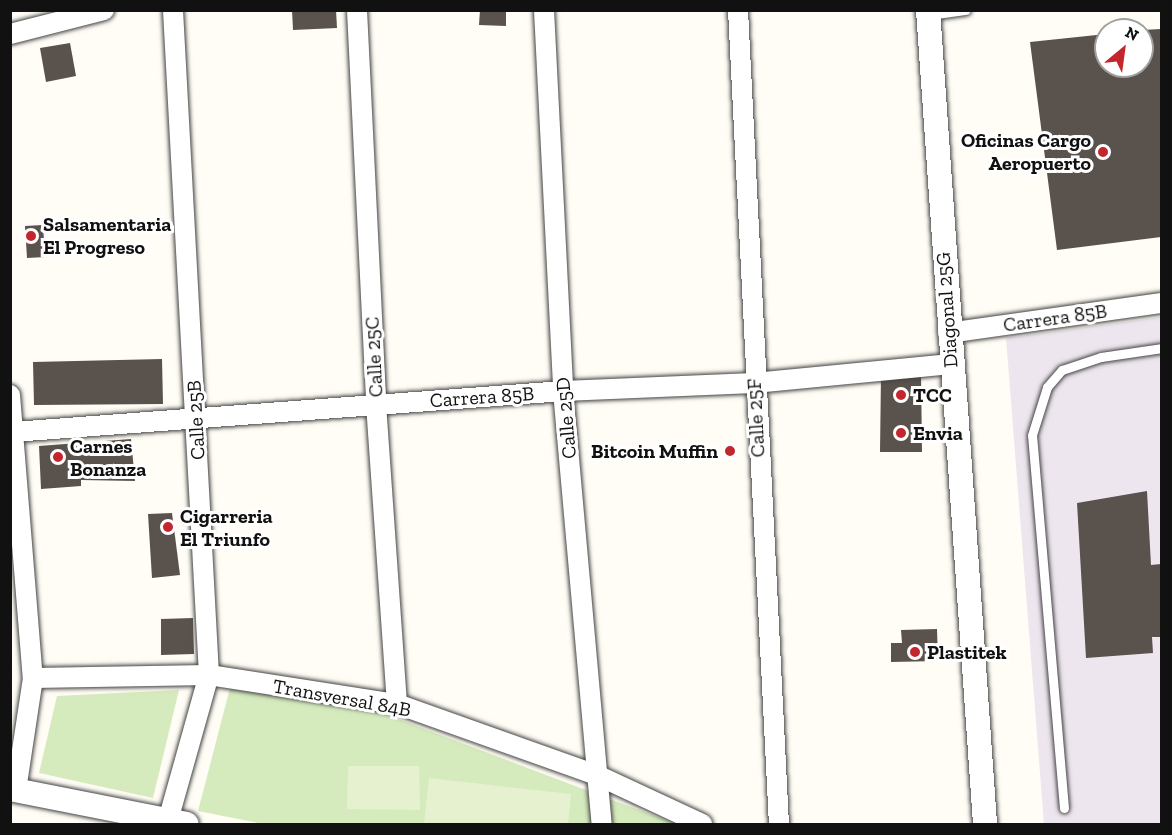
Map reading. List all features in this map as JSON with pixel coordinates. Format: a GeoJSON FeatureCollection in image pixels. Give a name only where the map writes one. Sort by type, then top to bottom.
{"type":"FeatureCollection","features":[{"type":"Feature","properties":{"kind":"street"},"geometry":{"type":"LineString","coordinates":[[10,34],[104,10]]}},
{"type":"Feature","properties":{"kind":"street","name":"Calle 25B"},"geometry":{"type":"LineString","coordinates":[[173,10],[209,675],[174,823]]}},
{"type":"Feature","properties":{"kind":"street","name":"Calle 25C"},"geometry":{"type":"LineString","coordinates":[[357,10],[376,404],[397,704]]}},
{"type":"Feature","properties":{"kind":"street","name":"Calle 25D"},"geometry":{"type":"LineString","coordinates":[[544,10],[563,391],[602,825]]}},
{"type":"Feature","properties":{"kind":"street","name":"Calle 25F"},"geometry":{"type":"LineString","coordinates":[[738,10],[754,383],[779,825]]}},
{"type":"Feature","properties":{"kind":"street","name":"Diagonal 25G"},"geometry":{"type":"LineString","coordinates":[[928,13],[948,333],[985,825]]}},
{"type":"Feature","properties":{"kind":"street","name":"Carrera 85B"},"geometry":{"type":"LineString","coordinates":[[948,333],[1161,303]]}},
{"type":"Feature","properties":{"kind":"street","name":"Carrera 85B"},"geometry":{"type":"LineString","coordinates":[[14,432],[563,391],[754,383],[951,364]]}},
{"type":"Feature","properties":{"kind":"street"},"geometry":{"type":"LineString","coordinates":[[10,395],[33,678],[13,790],[174,823]]}},
{"type":"Feature","properties":{"kind":"street","name":"Transversal 84B"},"geometry":{"type":"LineString","coordinates":[[33,678],[209,675],[397,704],[599,776],[702,825]]}},
{"type":"Feature","properties":{"kind":"lane"},"geometry":{"type":"LineString","coordinates":[[928,13],[966,10]]}},
{"type":"Feature","properties":{"kind":"lane"},"geometry":{"type":"LineString","coordinates":[[1064,808],[1032,435],[1035,417],[1047,387],[1062,370],[1101,357],[1161,348]]}},
{"type":"Feature","properties":{"kind":"shaded area"},"geometry":{"type":"Polygon","coordinates":[[[1161,317],[1161,824],[1044,824],[1006,338],[1161,317]]]}},
{"type":"Feature","properties":{"kind":"green space"},"geometry":{"type":"Polygon","coordinates":[[[230,688],[382,713],[676,824],[263,824],[198,811],[230,688]]]}},
{"type":"Feature","properties":{"kind":"green space"},"geometry":{"type":"Polygon","coordinates":[[[179,690],[153,798],[39,773],[57,696],[179,690]]]}},
{"type":"Feature","properties":{"kind":"green space"},"geometry":{"type":"Polygon","coordinates":[[[348,766],[419,766],[420,810],[347,809],[348,766]]]}},
{"type":"Feature","properties":{"kind":"green space"},"geometry":{"type":"Polygon","coordinates":[[[429,778],[571,794],[568,824],[424,824],[429,778]]]}},
{"type":"Feature","properties":{"kind":"building"},"geometry":{"type":"Polygon","coordinates":[[[292,10],[336,10],[337,28],[293,30],[292,10]]]}},
{"type":"Feature","properties":{"kind":"building"},"geometry":{"type":"Polygon","coordinates":[[[480,10],[506,10],[506,26],[479,25],[480,10]]]}},
{"type":"Feature","properties":{"kind":"building","name":"Oficinas Cargo Aeropuerto"},"geometry":{"type":"Polygon","coordinates":[[[1154,29],[1161,29],[1161,237],[1057,250],[1030,42],[1094,35],[1094,78],[1154,78],[1154,29]]]}},
{"type":"Feature","properties":{"kind":"building"},"geometry":{"type":"Polygon","coordinates":[[[70,43],[76,76],[46,82],[40,48],[70,43]]]}},
{"type":"Feature","properties":{"kind":"building"},"geometry":{"type":"Polygon","coordinates":[[[43,225],[45,257],[27,258],[25,226],[43,225]]]}},
{"type":"Feature","properties":{"kind":"building"},"geometry":{"type":"Polygon","coordinates":[[[162,359],[163,404],[34,405],[33,362],[162,359]]]}},
{"type":"Feature","properties":{"kind":"building"},"geometry":{"type":"Polygon","coordinates":[[[881,375],[921,375],[922,452],[880,452],[881,375]]]}},
{"type":"Feature","properties":{"kind":"building"},"geometry":{"type":"Polygon","coordinates":[[[131,439],[135,481],[81,480],[81,486],[41,489],[39,446],[131,439]]]}},
{"type":"Feature","properties":{"kind":"building"},"geometry":{"type":"Polygon","coordinates":[[[1147,491],[1151,565],[1161,564],[1161,637],[1152,637],[1153,653],[1086,658],[1077,503],[1147,491]]]}},
{"type":"Feature","properties":{"kind":"building"},"geometry":{"type":"Polygon","coordinates":[[[172,513],[180,575],[152,578],[148,514],[172,513]]]}},
{"type":"Feature","properties":{"kind":"building"},"geometry":{"type":"Polygon","coordinates":[[[193,618],[194,654],[161,655],[161,619],[193,618]]]}},
{"type":"Feature","properties":{"kind":"building","name":"Plastitek"},"geometry":{"type":"Polygon","coordinates":[[[937,629],[938,661],[891,662],[891,643],[902,643],[901,630],[937,629]]]}},
{"type":"Feature","properties":{"kind":"place","name":"Oficinas Cargo Aeropuerto"},"geometry":{"type":"Point","coordinates":[1103,152]}},
{"type":"Feature","properties":{"kind":"place","name":"Salsamentaria El Progreso"},"geometry":{"type":"Point","coordinates":[31,236]}},
{"type":"Feature","properties":{"kind":"place","name":"TCC"},"geometry":{"type":"Point","coordinates":[901,395]}},
{"type":"Feature","properties":{"kind":"place","name":"Envia"},"geometry":{"type":"Point","coordinates":[901,433]}},
{"type":"Feature","properties":{"kind":"place","name":"Bitcoin Muffin"},"geometry":{"type":"Point","coordinates":[730,451]}},
{"type":"Feature","properties":{"kind":"place","name":"Carnes Bonanza"},"geometry":{"type":"Point","coordinates":[58,457]}},
{"type":"Feature","properties":{"kind":"place","name":"Cigarreria El Triunfo"},"geometry":{"type":"Point","coordinates":[168,527]}},
{"type":"Feature","properties":{"kind":"place","name":"Plastitek"},"geometry":{"type":"Point","coordinates":[915,652]}}]}
